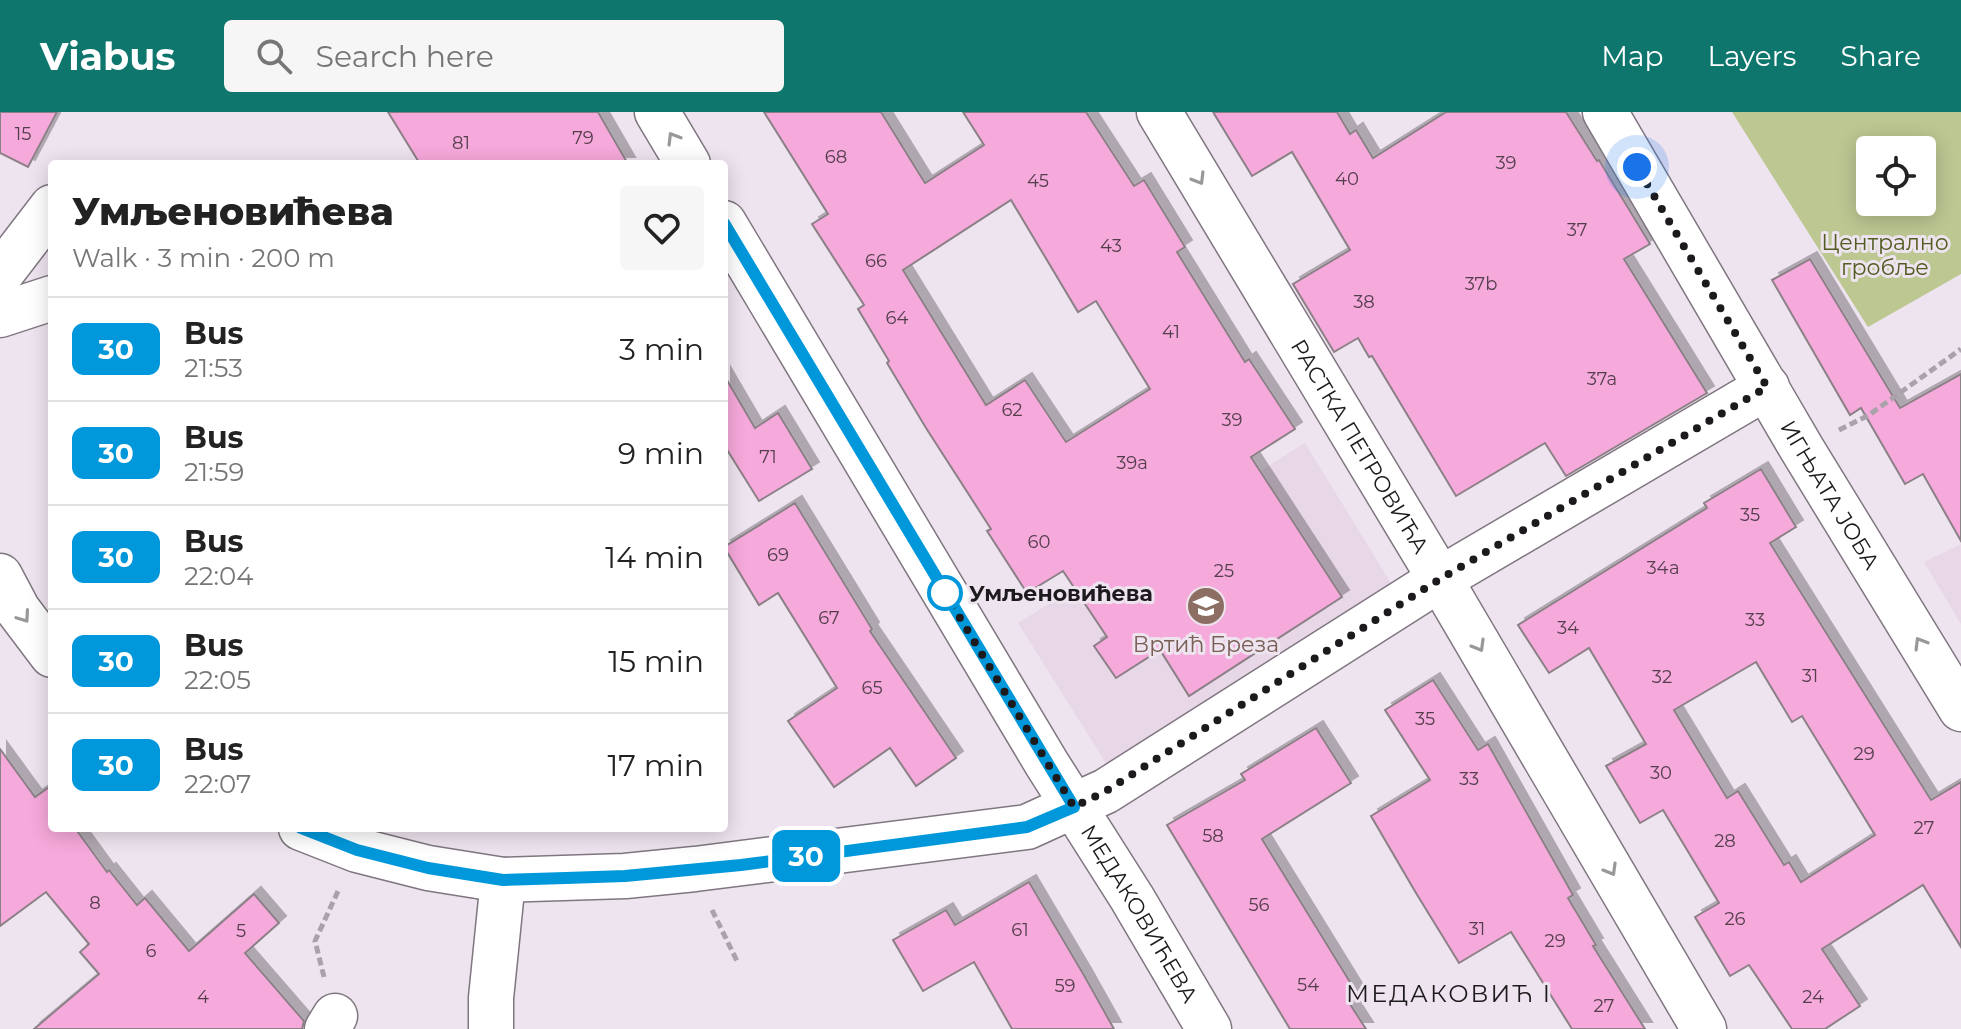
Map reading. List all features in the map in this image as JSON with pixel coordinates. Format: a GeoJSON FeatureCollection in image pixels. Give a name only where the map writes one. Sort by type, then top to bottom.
{"type":"FeatureCollection","features":[{"type":"Feature","properties":{"kind":"street"},"geometry":{"type":"LineString","coordinates":[[657,112],[686,160]]}},
{"type":"Feature","properties":{"kind":"street","name":"РАСТКА ПЕТРОВИЋА"},"geometry":{"type":"LineString","coordinates":[[1159,112],[1440,579],[1704,1029]]}},
{"type":"Feature","properties":{"kind":"street","name":"ИГЊАТА ЈОБА"},"geometry":{"type":"LineString","coordinates":[[1605,112],[1802,449],[1961,709]]}},
{"type":"Feature","properties":{"kind":"street"},"geometry":{"type":"LineString","coordinates":[[0,275],[48,212]]}},
{"type":"Feature","properties":{"kind":"street","name":"МЕДАКОВИЋЕВА"},"geometry":{"type":"LineString","coordinates":[[728,230],[1209,1029]]}},
{"type":"Feature","properties":{"kind":"street"},"geometry":{"type":"LineString","coordinates":[[0,315],[48,299]]}},
{"type":"Feature","properties":{"kind":"street"},"geometry":{"type":"LineString","coordinates":[[311,832],[357,850],[428,868],[503,880],[625,876],[695,869],[1027,827],[1117,784],[1440,579],[1767,387]]}},
{"type":"Feature","properties":{"kind":"street"},"geometry":{"type":"LineString","coordinates":[[0,576],[18,610],[48,650]]}},
{"type":"Feature","properties":{"kind":"street"},"geometry":{"type":"LineString","coordinates":[[491,1029],[491,998],[503,880]]}},
{"type":"Feature","properties":{"kind":"path"},"geometry":{"type":"LineString","coordinates":[[1802,449],[1869,415],[1961,349]]}},
{"type":"Feature","properties":{"kind":"path"},"geometry":{"type":"LineString","coordinates":[[331,1023],[315,941],[357,850]]}},
{"type":"Feature","properties":{"kind":"path"},"geometry":{"type":"LineString","coordinates":[[695,869],[720,931],[738,963]]}},
{"type":"Feature","properties":{"kind":"shaded area","name":"Вртић Бреза"},"geometry":{"type":"Polygon","coordinates":[[[1305,443],[1394,588],[1111,771],[1018,623],[1305,443]]]}},
{"type":"Feature","properties":{"kind":"shaded area"},"geometry":{"type":"Polygon","coordinates":[[[1961,544],[1961,624],[1924,562],[1961,544]]]}},
{"type":"Feature","properties":{"kind":"green space","name":"Централно гробље"},"geometry":{"type":"Polygon","coordinates":[[[1732,112],[1961,112],[1961,274],[1868,327],[1732,112]]]}},
{"type":"Feature","properties":{"kind":"building"},"geometry":{"type":"Polygon","coordinates":[[[0,112],[57,112],[28,167],[0,153],[0,112]]]}},
{"type":"Feature","properties":{"kind":"building"},"geometry":{"type":"Polygon","coordinates":[[[388,112],[598,112],[626,160],[418,160],[388,112]]]}},
{"type":"Feature","properties":{"kind":"building"},"geometry":{"type":"Polygon","coordinates":[[[764,112],[881,112],[925,183],[984,145],[963,112],[1086,112],[1134,186],[1144,180],[1185,247],[1177,252],[1245,362],[1249,359],[1295,429],[1251,457],[1342,597],[1189,696],[1160,650],[1116,678],[1094,646],[1107,637],[1063,571],[1027,593],[987,531],[991,529],[887,363],[889,361],[858,309],[864,305],[812,224],[828,214],[764,112]],[[1011,200],[903,270],[986,405],[1025,380],[1066,442],[1150,389],[1096,301],[1078,312],[1011,200]]]}},
{"type":"Feature","properties":{"kind":"building"},"geometry":{"type":"Polygon","coordinates":[[[1213,112],[1337,112],[1350,134],[1356,130],[1373,158],[1446,112],[1566,112],[1650,244],[1624,259],[1707,393],[1566,476],[1545,443],[1456,496],[1372,356],[1369,357],[1358,338],[1334,352],[1293,284],[1350,250],[1292,152],[1252,176],[1213,112]]]}},
{"type":"Feature","properties":{"kind":"building"},"geometry":{"type":"Polygon","coordinates":[[[1810,259],[1900,408],[1961,374],[1961,541],[1923,474],[1905,484],[1861,408],[1850,415],[1772,280],[1810,259]]]}},
{"type":"Feature","properties":{"kind":"building"},"geometry":{"type":"Polygon","coordinates":[[[728,382],[755,428],[778,413],[812,469],[759,501],[728,451],[728,382]]]}},
{"type":"Feature","properties":{"kind":"building"},"geometry":{"type":"Polygon","coordinates":[[[1761,469],[1796,527],[1770,543],[1931,800],[1961,782],[1961,947],[1923,885],[1822,949],[1860,1006],[1825,1029],[1792,1029],[1749,965],[1730,976],[1695,917],[1719,903],[1663,810],[1640,823],[1606,766],[1646,744],[1589,648],[1549,673],[1518,625],[1707,508],[1704,503],[1761,469]],[[1756,662],[1674,710],[1727,798],[1738,791],[1784,865],[1789,862],[1801,882],[1875,835],[1802,716],[1792,722],[1756,662]]]}},
{"type":"Feature","properties":{"kind":"building"},"geometry":{"type":"Polygon","coordinates":[[[795,503],[872,629],[870,631],[956,758],[916,786],[890,748],[834,787],[788,721],[837,688],[778,593],[759,605],[728,554],[728,545],[795,503]]]}},
{"type":"Feature","properties":{"kind":"building"},"geometry":{"type":"Polygon","coordinates":[[[1433,680],[1478,750],[1488,744],[1573,895],[1568,898],[1596,945],[1593,946],[1645,1029],[1572,1029],[1511,932],[1459,963],[1416,893],[1371,816],[1430,780],[1385,710],[1433,680]]]}},
{"type":"Feature","properties":{"kind":"building"},"geometry":{"type":"Polygon","coordinates":[[[1316,728],[1351,783],[1262,839],[1358,995],[1348,1001],[1366,1029],[1290,1029],[1167,825],[1245,780],[1241,774],[1316,728]]]}},
{"type":"Feature","properties":{"kind":"building"},"geometry":{"type":"Polygon","coordinates":[[[0,749],[35,797],[48,788],[48,832],[78,832],[107,872],[109,870],[137,905],[145,898],[189,951],[254,894],[279,923],[245,953],[304,1021],[302,1029],[34,1029],[99,974],[80,952],[89,944],[46,892],[0,926],[0,749]]]}},
{"type":"Feature","properties":{"kind":"building"},"geometry":{"type":"Polygon","coordinates":[[[1029,882],[1114,1029],[1012,1029],[974,962],[923,991],[893,940],[946,910],[955,925],[1029,882]]]}},
{"type":"Feature","properties":{"kind":"bus line","name":"30"},"geometry":{"type":"LineString","coordinates":[[311,832],[357,850],[428,868],[503,880],[566,878],[741,865],[1027,827],[1074,807],[728,230]]}},
{"type":"Feature","properties":{"kind":"place","name":"Умљеновићева"},"geometry":{"type":"Point","coordinates":[945,593]}},
{"type":"Feature","properties":{"kind":"place","name":"Вртић Бреза"},"geometry":{"type":"Point","coordinates":[1206,606]}},
{"type":"Feature","properties":{"kind":"district","name":"МЕДАКОВИЋ I"},"geometry":{"type":"Point","coordinates":[1449,994]}},
{"type":"Feature","properties":{"kind":"route"},"geometry":{"type":"LineString","coordinates":[[945,593],[1074,807],[1106,791],[1440,579],[1767,387],[1637,167]]}}]}
